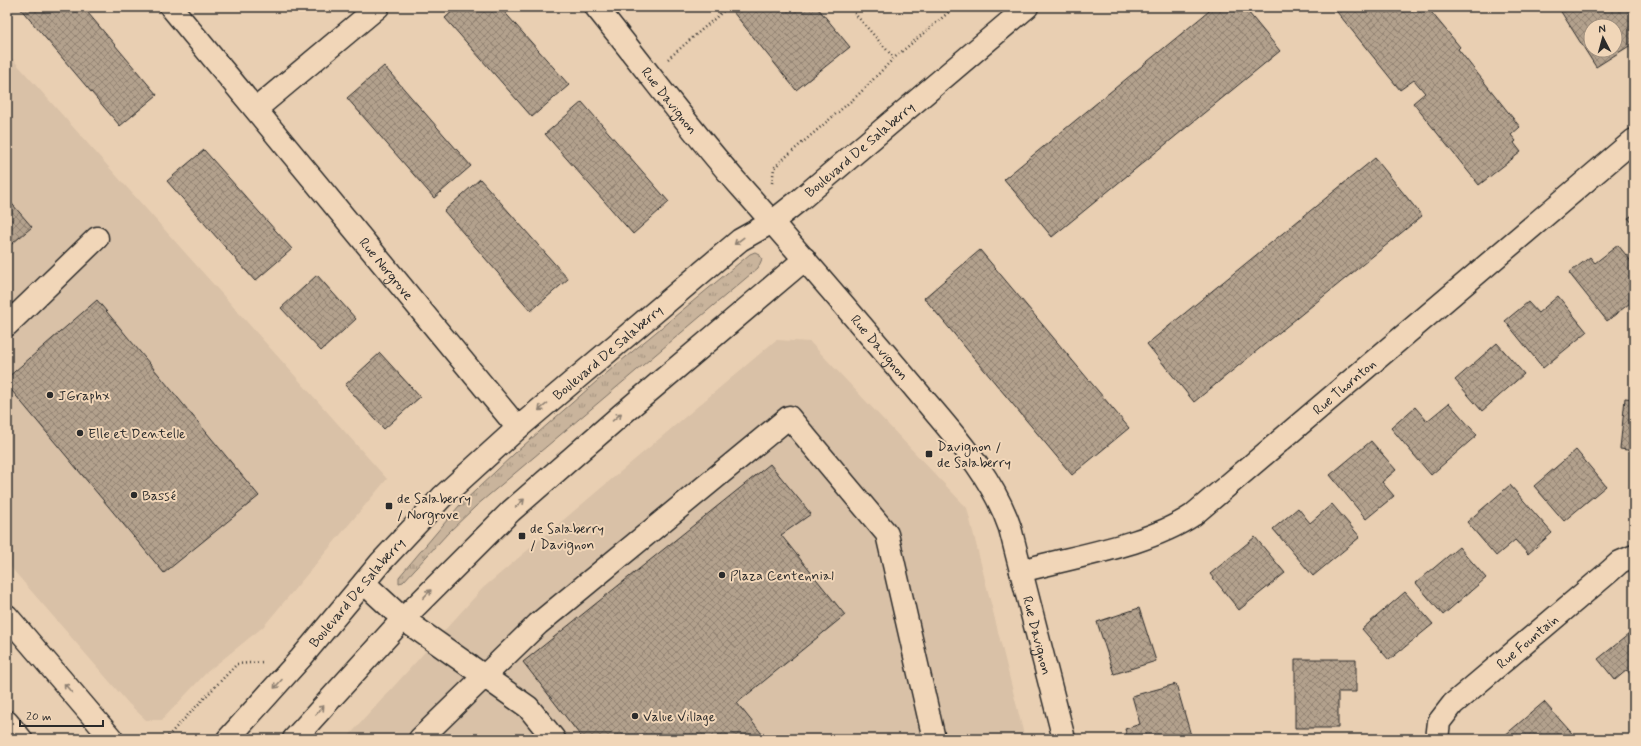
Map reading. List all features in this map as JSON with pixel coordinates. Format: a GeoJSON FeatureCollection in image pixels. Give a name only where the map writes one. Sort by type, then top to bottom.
{"type":"FeatureCollection","features":[{"type":"Feature","properties":{"kind":"street","name":"Rue Norgrove"},"geometry":{"type":"LineString","coordinates":[[171,7],[518,428]]}},
{"type":"Feature","properties":{"kind":"street"},"geometry":{"type":"LineString","coordinates":[[256,109],[378,7]]}},
{"type":"Feature","properties":{"kind":"street","name":"Rue Davignon"},"geometry":{"type":"LineString","coordinates":[[596,7],[733,178],[846,306],[980,468],[1004,511],[1064,739]]}},
{"type":"Feature","properties":{"kind":"street","name":"Boulevard De Salaberry"},"geometry":{"type":"LineString","coordinates":[[228,739],[301,658],[381,562],[442,496],[518,428],[740,240],[772,222],[1027,7]]}},
{"type":"Feature","properties":{"kind":"street","name":"Rue Thornton"},"geometry":{"type":"LineString","coordinates":[[1021,571],[1148,537],[1171,528],[1193,515],[1634,140]]}},
{"type":"Feature","properties":{"kind":"street"},"geometry":{"type":"LineString","coordinates":[[7,325],[97,238]]}},
{"type":"Feature","properties":{"kind":"street"},"geometry":{"type":"LineString","coordinates":[[294,739],[403,619],[483,538],[538,486],[805,260]]}},
{"type":"Feature","properties":{"kind":"street"},"geometry":{"type":"LineString","coordinates":[[420,739],[538,624],[789,417],[887,534],[934,739]]}},
{"type":"Feature","properties":{"kind":"street","name":"Rue Fountain"},"geometry":{"type":"LineString","coordinates":[[1437,739],[1439,722],[1454,704],[1610,570],[1620,562],[1634,556]]}},
{"type":"Feature","properties":{"kind":"street"},"geometry":{"type":"LineString","coordinates":[[364,583],[403,619],[528,707],[554,739]]}},
{"type":"Feature","properties":{"kind":"street"},"geometry":{"type":"LineString","coordinates":[[7,616],[112,739]]}},
{"type":"Feature","properties":{"kind":"street"},"geometry":{"type":"LineString","coordinates":[[7,722],[22,739]]}},
{"type":"Feature","properties":{"kind":"path"},"geometry":{"type":"LineString","coordinates":[[650,74],[728,7]]}},
{"type":"Feature","properties":{"kind":"path"},"geometry":{"type":"LineString","coordinates":[[849,7],[894,58]]}},
{"type":"Feature","properties":{"kind":"path"},"geometry":{"type":"LineString","coordinates":[[772,175],[774,168],[781,161],[858,95],[894,58],[955,7]]}},
{"type":"Feature","properties":{"kind":"path"},"geometry":{"type":"LineString","coordinates":[[165,739],[237,664]]}},
{"type":"Feature","properties":{"kind":"shaded area"},"geometry":{"type":"Polygon","coordinates":[[[7,53],[387,479],[263,627],[207,672],[162,720],[146,720],[129,704],[7,563],[7,53]]]}},
{"type":"Feature","properties":{"kind":"shaded area"},"geometry":{"type":"Polygon","coordinates":[[[776,340],[810,342],[967,508],[1025,739],[346,739],[483,588],[776,340]]]}},
{"type":"Feature","properties":{"kind":"green space"},"geometry":{"type":"Polygon","coordinates":[[[755,252],[759,254],[762,259],[758,268],[476,506],[448,533],[403,582],[399,583],[399,577],[459,506],[514,454],[597,381],[750,254],[755,252]]]}},
{"type":"Feature","properties":{"kind":"building"},"geometry":{"type":"Polygon","coordinates":[[[19,7],[83,7],[157,95],[120,126],[19,7]]]}},
{"type":"Feature","properties":{"kind":"building"},"geometry":{"type":"Polygon","coordinates":[[[457,7],[500,7],[569,85],[532,117],[445,18],[457,7]]]}},
{"type":"Feature","properties":{"kind":"building"},"geometry":{"type":"Polygon","coordinates":[[[729,7],[817,7],[850,47],[796,90],[729,7]]]}},
{"type":"Feature","properties":{"kind":"building"},"geometry":{"type":"Polygon","coordinates":[[[1214,7],[1244,7],[1280,51],[1052,237],[1004,179],[1214,7]]]}},
{"type":"Feature","properties":{"kind":"building"},"geometry":{"type":"Polygon","coordinates":[[[1333,7],[1427,7],[1460,47],[1458,49],[1520,127],[1511,135],[1516,141],[1514,143],[1521,152],[1479,185],[1413,103],[1425,93],[1414,80],[1400,90],[1333,7]]]}},
{"type":"Feature","properties":{"kind":"building"},"geometry":{"type":"Polygon","coordinates":[[[1558,7],[1634,7],[1634,43],[1623,50],[1623,18],[1583,18],[1583,46],[1558,7]]]}},
{"type":"Feature","properties":{"kind":"building"},"geometry":{"type":"Polygon","coordinates":[[[1590,58],[1610,58],[1596,67],[1590,58]]]}},
{"type":"Feature","properties":{"kind":"building"},"geometry":{"type":"Polygon","coordinates":[[[384,66],[471,166],[434,198],[347,98],[384,66]]]}},
{"type":"Feature","properties":{"kind":"building"},"geometry":{"type":"Polygon","coordinates":[[[582,102],[669,202],[633,234],[545,134],[582,102]]]}},
{"type":"Feature","properties":{"kind":"building"},"geometry":{"type":"Polygon","coordinates":[[[204,150],[292,249],[255,281],[167,181],[204,150]]]}},
{"type":"Feature","properties":{"kind":"building"},"geometry":{"type":"Polygon","coordinates":[[[1375,158],[1422,216],[1194,402],[1147,344],[1375,158]]]}},
{"type":"Feature","properties":{"kind":"building"},"geometry":{"type":"Polygon","coordinates":[[[480,179],[568,279],[531,311],[444,211],[480,179]]]}},
{"type":"Feature","properties":{"kind":"building"},"geometry":{"type":"Polygon","coordinates":[[[7,198],[32,227],[7,248],[7,198]]]}},
{"type":"Feature","properties":{"kind":"building"},"geometry":{"type":"Polygon","coordinates":[[[1634,214],[1634,225],[1628,218],[1634,214]]]}},
{"type":"Feature","properties":{"kind":"building"},"geometry":{"type":"Polygon","coordinates":[[[1618,245],[1634,265],[1634,300],[1607,321],[1569,273],[1590,257],[1595,263],[1618,245]]]}},
{"type":"Feature","properties":{"kind":"building"},"geometry":{"type":"Polygon","coordinates":[[[980,250],[1129,428],[1072,475],[924,298],[980,250]]]}},
{"type":"Feature","properties":{"kind":"building"},"geometry":{"type":"Polygon","coordinates":[[[317,275],[356,319],[321,351],[281,308],[317,275]]]}},
{"type":"Feature","properties":{"kind":"building"},"geometry":{"type":"Polygon","coordinates":[[[1558,296],[1587,332],[1543,368],[1505,321],[1528,302],[1538,313],[1558,296]]]}},
{"type":"Feature","properties":{"kind":"building"},"geometry":{"type":"Polygon","coordinates":[[[97,300],[259,496],[164,573],[7,385],[7,378],[97,300]]]}},
{"type":"Feature","properties":{"kind":"building"},"geometry":{"type":"Polygon","coordinates":[[[1497,343],[1524,374],[1482,411],[1455,380],[1497,343]]]}},
{"type":"Feature","properties":{"kind":"building"},"geometry":{"type":"Polygon","coordinates":[[[380,353],[420,397],[384,429],[345,385],[380,353]]]}},
{"type":"Feature","properties":{"kind":"building"},"geometry":{"type":"Polygon","coordinates":[[[1625,398],[1634,399],[1634,451],[1620,449],[1625,398]]]}},
{"type":"Feature","properties":{"kind":"building"},"geometry":{"type":"Polygon","coordinates":[[[1449,403],[1477,435],[1431,475],[1391,428],[1415,407],[1427,421],[1449,403]]]}},
{"type":"Feature","properties":{"kind":"building"},"geometry":{"type":"Polygon","coordinates":[[[1371,441],[1396,470],[1382,482],[1394,496],[1366,519],[1330,475],[1371,441]]]}},
{"type":"Feature","properties":{"kind":"building"},"geometry":{"type":"Polygon","coordinates":[[[1576,450],[1606,486],[1564,521],[1534,486],[1576,450]]]}},
{"type":"Feature","properties":{"kind":"building","name":"Plaza Centennial"},"geometry":{"type":"Polygon","coordinates":[[[770,464],[811,514],[781,535],[845,615],[737,703],[766,739],[583,739],[523,662],[770,464]]]}},
{"type":"Feature","properties":{"kind":"building"},"geometry":{"type":"Polygon","coordinates":[[[1510,485],[1552,533],[1528,554],[1515,540],[1496,556],[1467,522],[1510,485]]]}},
{"type":"Feature","properties":{"kind":"building"},"geometry":{"type":"Polygon","coordinates":[[[1332,504],[1360,537],[1313,576],[1273,529],[1298,508],[1310,523],[1332,504]]]}},
{"type":"Feature","properties":{"kind":"building"},"geometry":{"type":"Polygon","coordinates":[[[1255,537],[1285,573],[1239,610],[1210,574],[1255,537]]]}},
{"type":"Feature","properties":{"kind":"building"},"geometry":{"type":"Polygon","coordinates":[[[1459,547],[1486,578],[1443,615],[1416,583],[1459,547]]]}},
{"type":"Feature","properties":{"kind":"building"},"geometry":{"type":"Polygon","coordinates":[[[1405,592],[1433,624],[1389,660],[1362,629],[1405,592]]]}},
{"type":"Feature","properties":{"kind":"building"},"geometry":{"type":"Polygon","coordinates":[[[1139,608],[1156,661],[1114,674],[1097,622],[1139,608]]]}},
{"type":"Feature","properties":{"kind":"building"},"geometry":{"type":"Polygon","coordinates":[[[1634,630],[1634,679],[1627,670],[1615,680],[1598,659],[1634,630]]]}},
{"type":"Feature","properties":{"kind":"building"},"geometry":{"type":"Polygon","coordinates":[[[1295,659],[1356,659],[1356,692],[1338,692],[1338,728],[1295,728],[1295,659]]]}},
{"type":"Feature","properties":{"kind":"building"},"geometry":{"type":"Polygon","coordinates":[[[1176,684],[1192,739],[1128,739],[1125,729],[1140,724],[1132,696],[1176,684]]]}},
{"type":"Feature","properties":{"kind":"building"},"geometry":{"type":"Polygon","coordinates":[[[1544,702],[1577,739],[1507,739],[1504,736],[1544,702]]]}},
{"type":"Feature","properties":{"kind":"place","name":"JGraphx"},"geometry":{"type":"Point","coordinates":[50,395]}},
{"type":"Feature","properties":{"kind":"place","name":"Elle et Dentelle"},"geometry":{"type":"Point","coordinates":[80,433]}},
{"type":"Feature","properties":{"kind":"place","name":"Davignon / de Salaberry"},"geometry":{"type":"Point","coordinates":[929,454]}},
{"type":"Feature","properties":{"kind":"place","name":"Bassé"},"geometry":{"type":"Point","coordinates":[134,495]}},
{"type":"Feature","properties":{"kind":"place","name":"de Salaberry / Norgrove"},"geometry":{"type":"Point","coordinates":[389,506]}},
{"type":"Feature","properties":{"kind":"place","name":"de Salaberry / Davignon"},"geometry":{"type":"Point","coordinates":[522,536]}},
{"type":"Feature","properties":{"kind":"place","name":"Plaza Centennial"},"geometry":{"type":"Point","coordinates":[722,575]}},
{"type":"Feature","properties":{"kind":"place","name":"Value Village"},"geometry":{"type":"Point","coordinates":[635,716]}}]}
